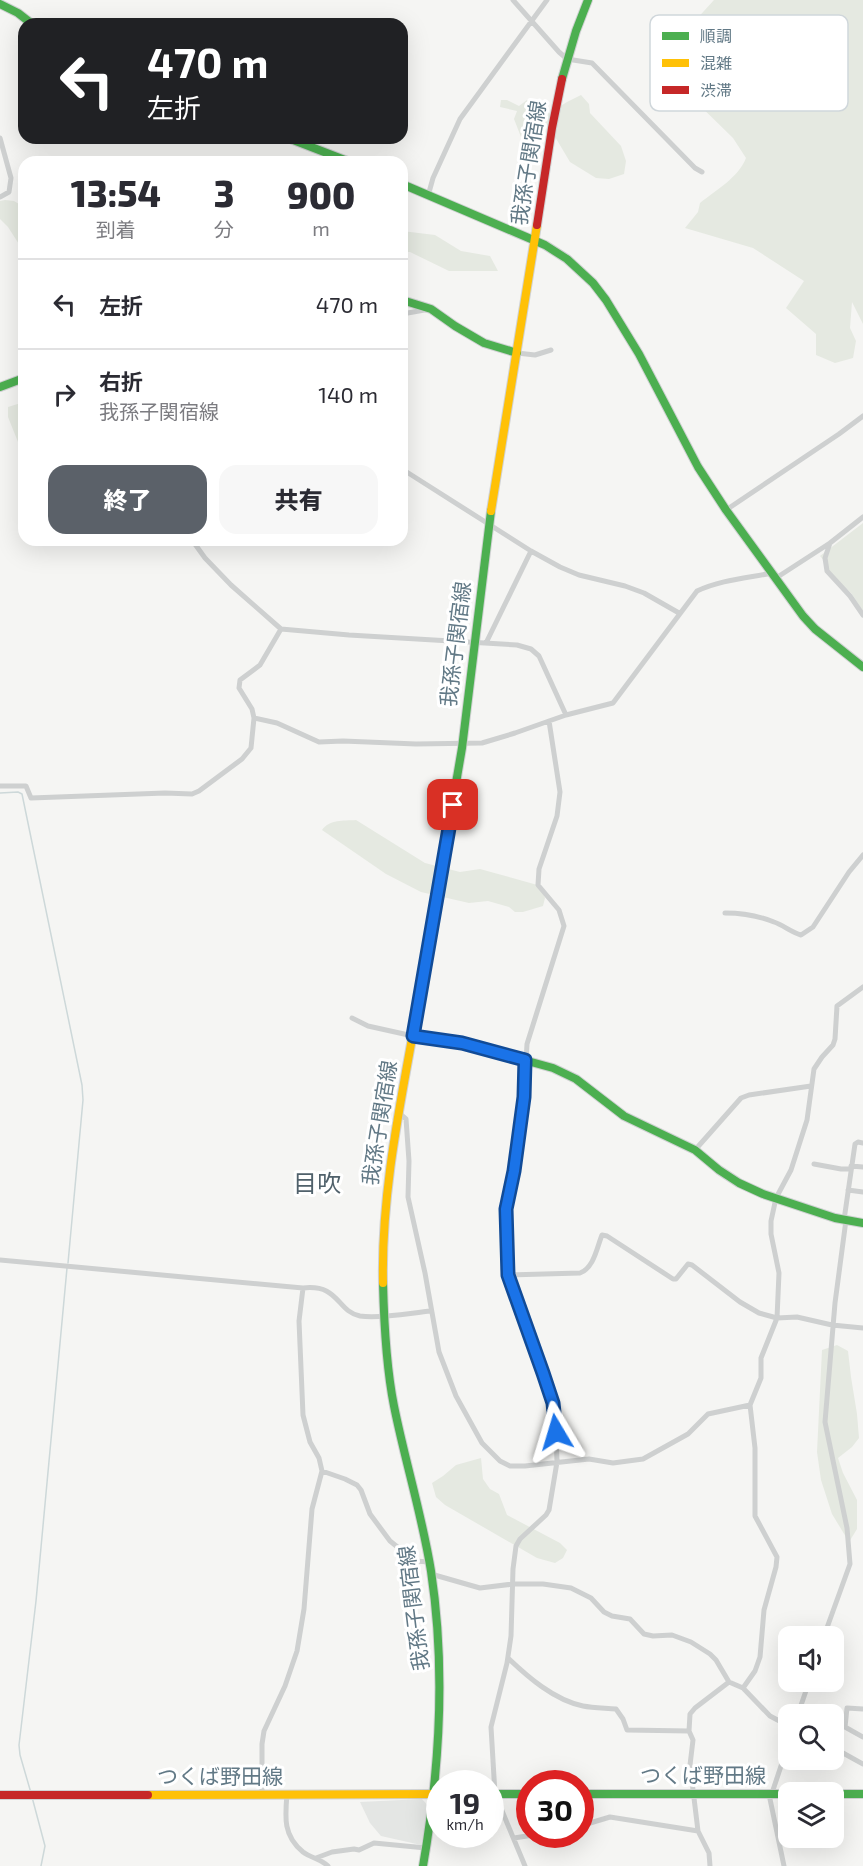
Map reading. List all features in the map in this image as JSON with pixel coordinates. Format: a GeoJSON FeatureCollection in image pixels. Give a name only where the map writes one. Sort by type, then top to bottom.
{"type":"FeatureCollection","features":[{"type":"Feature","properties":{"kind":"main road","name":"我孫子関宿線"},"geometry":{"type":"LineString","coordinates":[[438,1770],[441,1688],[440,1645],[429,1562],[393,1402],[387,1356],[383,1269],[387,1190],[398,1113],[463,744],[489,524],[550,143],[567,59],[588,0]]}},
{"type":"Feature","properties":{"kind":"main road"},"geometry":{"type":"LineString","coordinates":[[0,4],[24,18]]}},
{"type":"Feature","properties":{"kind":"main road"},"geometry":{"type":"LineString","coordinates":[[304,144],[334,156]]}},
{"type":"Feature","properties":{"kind":"main road"},"geometry":{"type":"LineString","coordinates":[[408,187],[535,240],[579,269],[606,300],[639,354],[698,467],[726,510],[815,629],[863,667]]}},
{"type":"Feature","properties":{"kind":"main road"},"geometry":{"type":"LineString","coordinates":[[408,302],[431,309],[484,343],[517,353]]}},
{"type":"Feature","properties":{"kind":"main road"},"geometry":{"type":"LineString","coordinates":[[0,387],[18,380]]}},
{"type":"Feature","properties":{"kind":"main road"},"geometry":{"type":"LineString","coordinates":[[413,1036],[462,1043],[553,1068],[576,1079],[624,1116],[694,1150],[729,1178],[750,1189],[863,1224]]}},
{"type":"Feature","properties":{"kind":"main road","name":"つくば野田線"},"geometry":{"type":"LineString","coordinates":[[0,1795],[426,1794]]}},
{"type":"Feature","properties":{"kind":"main road","name":"つくば野田線"},"geometry":{"type":"LineString","coordinates":[[594,1794],[778,1794]]}},
{"type":"Feature","properties":{"kind":"main road"},"geometry":{"type":"LineString","coordinates":[[844,1794],[863,1794]]}},
{"type":"Feature","properties":{"kind":"main road","name":"我孫子関宿線"},"geometry":{"type":"LineString","coordinates":[[422,1865],[426,1848]]}},
{"type":"Feature","properties":{"kind":"street"},"geometry":{"type":"LineString","coordinates":[[513,0],[567,59],[592,63],[695,168],[702,172]]}},
{"type":"Feature","properties":{"kind":"street"},"geometry":{"type":"LineString","coordinates":[[428,196],[460,119],[547,0]]}},
{"type":"Feature","properties":{"kind":"street"},"geometry":{"type":"LineString","coordinates":[[0,138],[11,178],[9,192],[0,197]]}},
{"type":"Feature","properties":{"kind":"street"},"geometry":{"type":"LineString","coordinates":[[408,313],[431,309]]}},
{"type":"Feature","properties":{"kind":"street"},"geometry":{"type":"LineString","coordinates":[[517,353],[535,355],[551,350]]}},
{"type":"Feature","properties":{"kind":"street"},"geometry":{"type":"LineString","coordinates":[[726,510],[863,416]]}},
{"type":"Feature","properties":{"kind":"street"},"geometry":{"type":"LineString","coordinates":[[408,473],[531,551],[579,575],[644,592],[679,613]]}},
{"type":"Feature","properties":{"kind":"street"},"geometry":{"type":"LineString","coordinates":[[254,718],[277,723],[319,741],[463,744],[482,743],[566,715],[613,703],[697,591],[717,582],[774,575],[830,543],[863,517]]}},
{"type":"Feature","properties":{"kind":"street"},"geometry":{"type":"LineString","coordinates":[[830,543],[825,558],[827,571],[850,596],[863,615]]}},
{"type":"Feature","properties":{"kind":"street"},"geometry":{"type":"LineString","coordinates":[[196,546],[225,578],[281,629],[517,645],[531,649],[539,656],[566,715]]}},
{"type":"Feature","properties":{"kind":"street"},"geometry":{"type":"LineString","coordinates":[[486,643],[531,551]]}},
{"type":"Feature","properties":{"kind":"street"},"geometry":{"type":"LineString","coordinates":[[0,786],[26,786],[31,798],[196,793],[247,754],[253,739],[254,718],[252,709],[239,688],[240,680],[261,665],[281,629]]}},
{"type":"Feature","properties":{"kind":"street"},"geometry":{"type":"LineString","coordinates":[[492,1770],[490,1727],[508,1658],[514,1555],[520,1539],[549,1510],[556,1462],[553,1403],[508,1275],[506,1209],[514,1171],[524,1097],[527,1044],[564,926],[559,910],[538,885],[539,869],[557,816],[560,792],[549,721]]}},
{"type":"Feature","properties":{"kind":"street"},"geometry":{"type":"LineString","coordinates":[[725,913],[747,914],[774,922],[801,934],[813,927],[849,872],[863,855]]}},
{"type":"Feature","properties":{"kind":"street"},"geometry":{"type":"LineString","coordinates":[[743,1688],[755,1671],[760,1657],[764,1610],[777,1567],[777,1557],[755,1516],[755,1448],[750,1405],[761,1378],[761,1358],[777,1318],[779,1273],[771,1234],[771,1221],[776,1198],[795,1160],[807,1120],[814,1070],[833,1045],[837,1006],[863,987]]}},
{"type":"Feature","properties":{"kind":"street"},"geometry":{"type":"LineString","coordinates":[[352,1018],[368,1026],[413,1036]]}},
{"type":"Feature","properties":{"kind":"street"},"geometry":{"type":"LineString","coordinates":[[694,1150],[741,1098],[811,1086]]}},
{"type":"Feature","properties":{"kind":"street"},"geometry":{"type":"LineString","coordinates":[[398,1113],[406,1119],[409,1161],[408,1197],[439,1352],[450,1380],[482,1443],[500,1461],[510,1466],[525,1466],[589,1459],[613,1463],[643,1459],[688,1434],[708,1414],[750,1405]]}},
{"type":"Feature","properties":{"kind":"street"},"geometry":{"type":"LineString","coordinates":[[828,1626],[850,1564],[847,1528],[825,1422],[832,1325],[848,1190],[855,1144],[863,1143]]}},
{"type":"Feature","properties":{"kind":"street"},"geometry":{"type":"LineString","coordinates":[[814,1164],[863,1167]]}},
{"type":"Feature","properties":{"kind":"street"},"geometry":{"type":"LineString","coordinates":[[848,1190],[863,1192]]}},
{"type":"Feature","properties":{"kind":"street"},"geometry":{"type":"LineString","coordinates":[[508,1275],[585,1271],[590,1267],[602,1235],[673,1279],[676,1279],[688,1264],[692,1265],[740,1302],[759,1313],[777,1318],[797,1317],[832,1325],[863,1328]]}},
{"type":"Feature","properties":{"kind":"street"},"geometry":{"type":"LineString","coordinates":[[0,1260],[303,1288],[316,1287],[326,1290],[359,1316],[431,1311]]}},
{"type":"Feature","properties":{"kind":"street"},"geometry":{"type":"LineString","coordinates":[[262,1795],[264,1731],[285,1686],[297,1651],[304,1609],[312,1509],[322,1471],[319,1458],[310,1442],[303,1415],[299,1321],[303,1288]]}},
{"type":"Feature","properties":{"kind":"street"},"geometry":{"type":"LineString","coordinates":[[322,1471],[357,1485],[370,1514],[390,1541],[415,1561],[429,1562]]}},
{"type":"Feature","properties":{"kind":"street"},"geometry":{"type":"LineString","coordinates":[[431,1574],[480,1588],[513,1584],[543,1584],[571,1588],[591,1598],[612,1616],[630,1619],[644,1634],[672,1635],[691,1642],[710,1654],[729,1682],[743,1688],[770,1716],[778,1720]]}},
{"type":"Feature","properties":{"kind":"street"},"geometry":{"type":"LineString","coordinates":[[508,1658],[539,1684],[561,1697],[582,1706],[616,1709],[620,1712],[627,1730],[689,1731]]}},
{"type":"Feature","properties":{"kind":"street"},"geometry":{"type":"LineString","coordinates":[[710,1866],[709,1853],[698,1831],[690,1765],[693,1740],[689,1731],[690,1714],[729,1682]]}},
{"type":"Feature","properties":{"kind":"street"},"geometry":{"type":"LineString","coordinates":[[863,1709],[847,1708],[845,1727],[863,1737]]}},
{"type":"Feature","properties":{"kind":"street"},"geometry":{"type":"LineString","coordinates":[[844,1754],[863,1764]]}},
{"type":"Feature","properties":{"kind":"street"},"geometry":{"type":"LineString","coordinates":[[779,1770],[770,1799],[784,1866]]}},
{"type":"Feature","properties":{"kind":"street"},"geometry":{"type":"LineString","coordinates":[[287,1794],[286,1832],[302,1852],[328,1866]]}},
{"type":"Feature","properties":{"kind":"street"},"geometry":{"type":"LineString","coordinates":[[504,1817],[525,1866]]}},
{"type":"Feature","properties":{"kind":"street"},"geometry":{"type":"LineString","coordinates":[[594,1822],[610,1817],[698,1831]]}},
{"type":"Feature","properties":{"kind":"street"},"geometry":{"type":"LineString","coordinates":[[316,1858],[332,1852],[359,1850],[374,1844],[426,1848]]}},
{"type":"Feature","properties":{"kind":"shaded area"},"geometry":{"type":"Polygon","coordinates":[[[714,0],[863,0],[863,324],[852,302],[850,328],[856,341],[853,358],[835,363],[816,355],[816,334],[786,308],[804,281],[753,248],[685,228],[698,212],[700,203],[732,178],[746,158],[733,138],[705,111],[848,111],[848,15],[700,15],[714,0]]]}},
{"type":"Feature","properties":{"kind":"shaded area"},"geometry":{"type":"Polygon","coordinates":[[[581,95],[589,104],[590,113],[621,146],[626,161],[624,174],[609,179],[596,178],[570,162],[548,125],[531,128],[521,137],[514,119],[517,111],[500,107],[501,100],[507,100],[519,106],[527,100],[540,102],[549,113],[581,95]]]}},
{"type":"Feature","properties":{"kind":"shaded area"},"geometry":{"type":"Polygon","coordinates":[[[0,201],[14,201],[18,203],[18,243],[0,219],[0,201]]]}},
{"type":"Feature","properties":{"kind":"shaded area"},"geometry":{"type":"Polygon","coordinates":[[[408,232],[435,235],[461,251],[490,256],[498,271],[449,271],[408,252],[408,232]]]}},
{"type":"Feature","properties":{"kind":"shaded area"},"geometry":{"type":"Polygon","coordinates":[[[18,404],[18,442],[8,417],[8,407],[18,404]]]}},
{"type":"Feature","properties":{"kind":"shaded area"},"geometry":{"type":"Polygon","coordinates":[[[863,523],[863,611],[851,593],[829,571],[827,564],[820,556],[863,523]]]}},
{"type":"Feature","properties":{"kind":"shaded area"},"geometry":{"type":"Polygon","coordinates":[[[356,820],[425,863],[460,872],[480,869],[541,886],[545,898],[543,906],[515,912],[509,907],[488,901],[469,903],[421,892],[386,874],[322,830],[333,822],[356,820]]]}},
{"type":"Feature","properties":{"kind":"shaded area"},"geometry":{"type":"Polygon","coordinates":[[[837,1345],[848,1351],[859,1438],[838,1458],[857,1500],[857,1529],[849,1542],[832,1514],[821,1480],[817,1452],[822,1350],[837,1345]]]}},
{"type":"Feature","properties":{"kind":"shaded area"},"geometry":{"type":"Polygon","coordinates":[[[481,1458],[483,1479],[490,1489],[499,1494],[507,1515],[560,1543],[567,1550],[563,1558],[555,1563],[537,1558],[445,1505],[436,1497],[432,1483],[456,1465],[481,1458]]]}},
{"type":"Feature","properties":{"kind":"shaded area"},"geometry":{"type":"Polygon","coordinates":[[[422,1799],[426,1804],[426,1821],[421,1845],[381,1836],[370,1823],[360,1802],[422,1799]]]}},
{"type":"Feature","properties":{"kind":"waterway"},"geometry":{"type":"LineString","coordinates":[[0,793],[18,792],[22,794],[82,1085],[83,1100],[68,1263]]}},
{"type":"Feature","properties":{"kind":"waterway"},"geometry":{"type":"LineString","coordinates":[[31,1793],[19,1745],[36,1601],[67,1268]]}},
{"type":"Feature","properties":{"kind":"waterway"},"geometry":{"type":"LineString","coordinates":[[32,1797],[45,1846],[41,1866]]}},
{"type":"Feature","properties":{"kind":"traffic: fast"},"geometry":{"type":"LineString","coordinates":[[562,79],[588,0]]}},
{"type":"Feature","properties":{"kind":"traffic: fast"},"geometry":{"type":"LineString","coordinates":[[0,4],[24,18]]}},
{"type":"Feature","properties":{"kind":"traffic: fast"},"geometry":{"type":"LineString","coordinates":[[304,144],[334,156]]}},
{"type":"Feature","properties":{"kind":"traffic: fast"},"geometry":{"type":"LineString","coordinates":[[408,187],[545,245],[567,259],[593,283],[639,354],[698,467],[726,510],[803,616],[815,629],[863,667]]}},
{"type":"Feature","properties":{"kind":"traffic: fast"},"geometry":{"type":"LineString","coordinates":[[408,302],[431,309],[484,343],[517,353]]}},
{"type":"Feature","properties":{"kind":"traffic: fast"},"geometry":{"type":"LineString","coordinates":[[0,387],[18,380]]}},
{"type":"Feature","properties":{"kind":"traffic: fast"},"geometry":{"type":"LineString","coordinates":[[417,1011],[462,748],[491,511]]}},
{"type":"Feature","properties":{"kind":"traffic: fast"},"geometry":{"type":"LineString","coordinates":[[413,1036],[462,1043],[553,1068],[576,1079],[624,1116],[695,1150],[739,1183],[763,1194],[835,1218],[863,1223]]}},
{"type":"Feature","properties":{"kind":"traffic: fast"},"geometry":{"type":"LineString","coordinates":[[383,1283],[391,1391],[427,1550],[436,1608],[440,1682],[439,1719],[434,1792],[423,1866]]}},
{"type":"Feature","properties":{"kind":"traffic: fast"},"geometry":{"type":"LineString","coordinates":[[504,1794],[516,1794]]}},
{"type":"Feature","properties":{"kind":"traffic: fast"},"geometry":{"type":"LineString","coordinates":[[594,1794],[778,1794]]}},
{"type":"Feature","properties":{"kind":"traffic: fast"},"geometry":{"type":"LineString","coordinates":[[844,1794],[863,1794]]}},
{"type":"Feature","properties":{"kind":"traffic: slow"},"geometry":{"type":"LineString","coordinates":[[491,511],[537,225]]}},
{"type":"Feature","properties":{"kind":"traffic: slow"},"geometry":{"type":"LineString","coordinates":[[383,1283],[383,1249],[389,1181],[417,1011]]}},
{"type":"Feature","properties":{"kind":"traffic: slow"},"geometry":{"type":"LineString","coordinates":[[148,1795],[426,1794]]}},
{"type":"Feature","properties":{"kind":"traffic: jam"},"geometry":{"type":"LineString","coordinates":[[537,225],[562,79]]}},
{"type":"Feature","properties":{"kind":"traffic: jam"},"geometry":{"type":"LineString","coordinates":[[0,1795],[148,1795]]}},
{"type":"Feature","properties":{"kind":"district","name":"目吹"},"geometry":{"type":"Point","coordinates":[317,1184]}},
{"type":"Feature","properties":{"kind":"route"},"geometry":{"type":"LineString","coordinates":[[453,805],[413,1036],[462,1043],[525,1060],[524,1097],[514,1171],[506,1209],[508,1275],[553,1403],[556,1432]]}}]}
